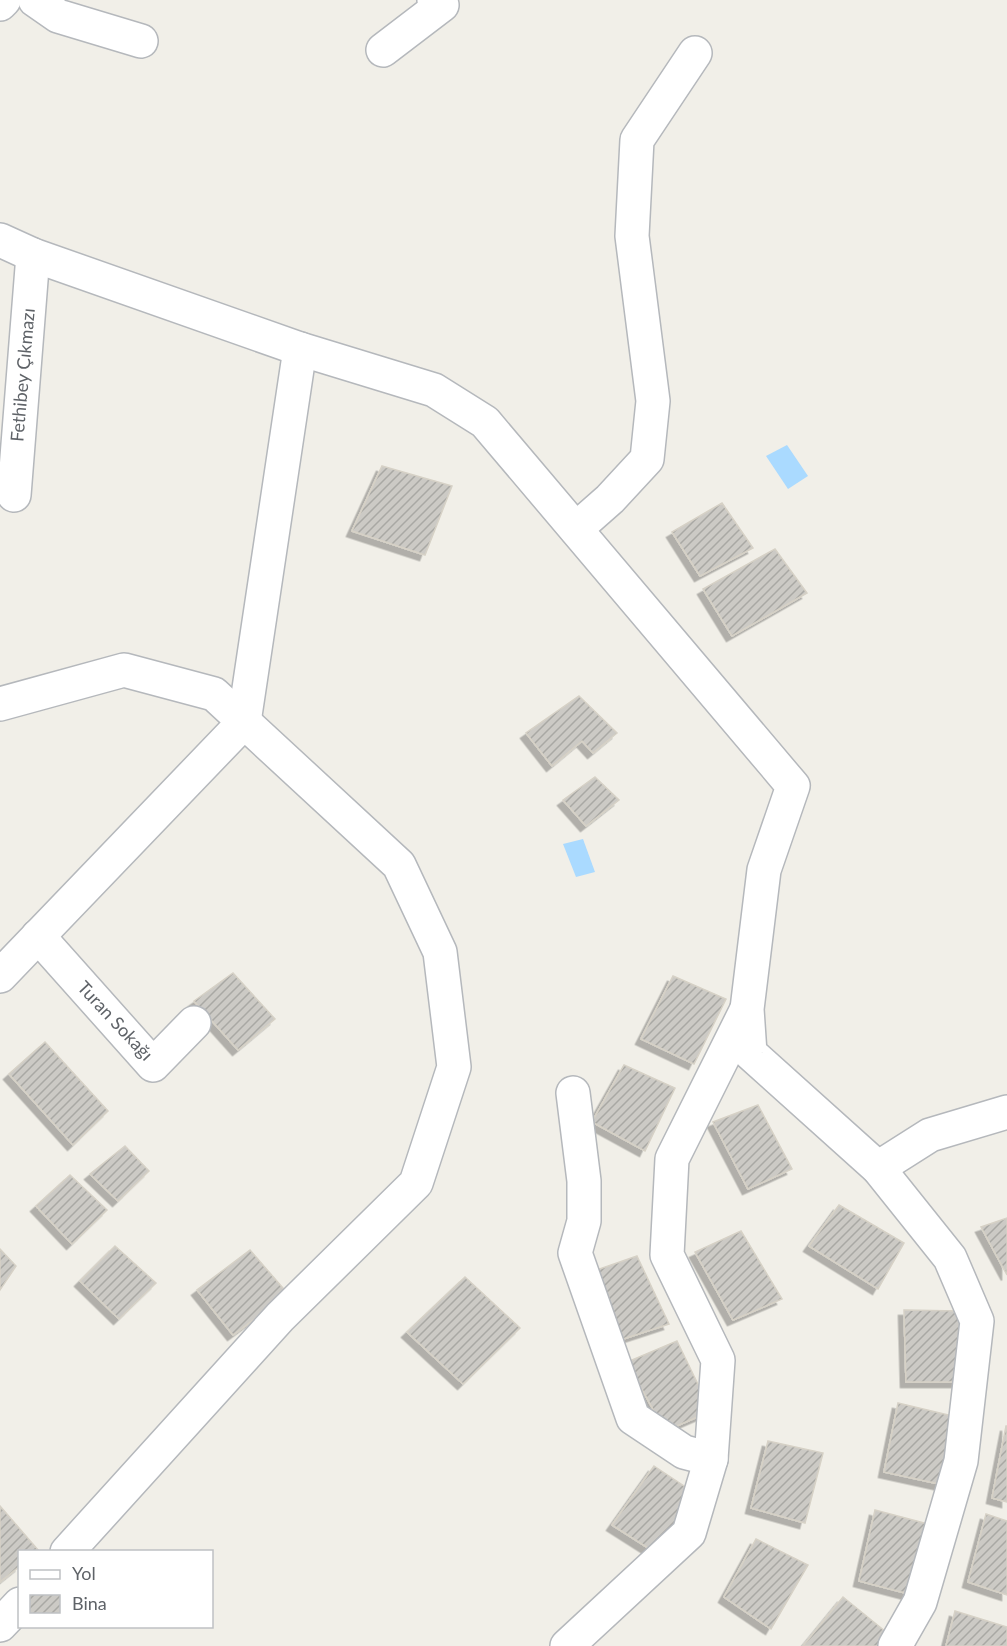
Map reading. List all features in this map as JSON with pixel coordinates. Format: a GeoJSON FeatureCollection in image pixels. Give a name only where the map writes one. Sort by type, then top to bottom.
{"type":"FeatureCollection","features":[{"type":"Feature","properties":{"kind":"street"},"geometry":{"type":"LineString","coordinates":[[0,4],[4,0]]}},
{"type":"Feature","properties":{"kind":"street"},"geometry":{"type":"LineString","coordinates":[[35,0],[58,16],[141,41]]}},
{"type":"Feature","properties":{"kind":"street"},"geometry":{"type":"LineString","coordinates":[[383,50],[442,5],[434,0]]}},
{"type":"Feature","properties":{"kind":"street"},"geometry":{"type":"LineString","coordinates":[[576,529],[610,499],[647,459],[653,401],[632,236],[637,141],[695,53]]}},
{"type":"Feature","properties":{"kind":"street"},"geometry":{"type":"LineString","coordinates":[[0,240],[33,255],[300,349],[434,390],[486,422],[793,786],[764,870],[747,1009],[750,1053],[878,1168],[950,1258],[977,1321],[961,1461],[920,1602],[895,1646]]}},
{"type":"Feature","properties":{"kind":"street","name":"Fethibey Çıkmazı"},"geometry":{"type":"LineString","coordinates":[[14,495],[33,255]]}},
{"type":"Feature","properties":{"kind":"street"},"geometry":{"type":"LineString","coordinates":[[0,976],[244,722],[300,349]]}},
{"type":"Feature","properties":{"kind":"street"},"geometry":{"type":"LineString","coordinates":[[0,704],[124,670],[214,694],[399,865],[440,952],[454,1067],[416,1183],[280,1317],[68,1550]]}},
{"type":"Feature","properties":{"kind":"street","name":"Turan Sokağı"},"geometry":{"type":"LineString","coordinates":[[38,936],[153,1065],[194,1023]]}},
{"type":"Feature","properties":{"kind":"street"},"geometry":{"type":"LineString","coordinates":[[567,1646],[689,1533],[711,1459],[718,1360],[667,1255],[672,1159],[747,1009]]}},
{"type":"Feature","properties":{"kind":"street"},"geometry":{"type":"LineString","coordinates":[[573,1093],[584,1181],[584,1221],[575,1253],[633,1418],[684,1452],[711,1459]]}},
{"type":"Feature","properties":{"kind":"street"},"geometry":{"type":"LineString","coordinates":[[878,1168],[930,1135],[1007,1112]]}},
{"type":"Feature","properties":{"kind":"water"},"geometry":{"type":"Polygon","coordinates":[[[787,445],[808,476],[788,489],[766,456],[787,445]]]}},
{"type":"Feature","properties":{"kind":"water"},"geometry":{"type":"Polygon","coordinates":[[[583,839],[595,872],[576,877],[563,844],[583,839]]]}},
{"type":"Feature","properties":{"kind":"building"},"geometry":{"type":"Polygon","coordinates":[[[382,466],[452,486],[425,555],[352,531],[382,466]]]}},
{"type":"Feature","properties":{"kind":"building"},"geometry":{"type":"Polygon","coordinates":[[[722,503],[753,548],[700,576],[672,532],[722,503]]]}},
{"type":"Feature","properties":{"kind":"building"},"geometry":{"type":"Polygon","coordinates":[[[775,549],[807,593],[732,636],[703,589],[775,549]]]}},
{"type":"Feature","properties":{"kind":"building"},"geometry":{"type":"Polygon","coordinates":[[[579,696],[617,733],[593,753],[582,741],[552,766],[526,733],[579,696]]]}},
{"type":"Feature","properties":{"kind":"building"},"geometry":{"type":"Polygon","coordinates":[[[595,777],[619,800],[586,826],[563,800],[595,777]]]}},
{"type":"Feature","properties":{"kind":"building"},"geometry":{"type":"Polygon","coordinates":[[[233,973],[275,1019],[238,1050],[194,1001],[233,973]]]}},
{"type":"Feature","properties":{"kind":"building"},"geometry":{"type":"Polygon","coordinates":[[[673,976],[726,999],[694,1064],[641,1039],[673,976]]]}},
{"type":"Feature","properties":{"kind":"building"},"geometry":{"type":"Polygon","coordinates":[[[45,1042],[108,1111],[73,1145],[9,1074],[45,1042]]]}},
{"type":"Feature","properties":{"kind":"building"},"geometry":{"type":"Polygon","coordinates":[[[624,1065],[675,1088],[645,1151],[592,1122],[624,1065]]]}},
{"type":"Feature","properties":{"kind":"building"},"geometry":{"type":"Polygon","coordinates":[[[758,1105],[792,1169],[748,1189],[713,1122],[758,1105]]]}},
{"type":"Feature","properties":{"kind":"building"},"geometry":{"type":"Polygon","coordinates":[[[125,1146],[149,1171],[118,1201],[90,1174],[125,1146]]]}},
{"type":"Feature","properties":{"kind":"building"},"geometry":{"type":"Polygon","coordinates":[[[70,1175],[107,1210],[72,1244],[36,1206],[70,1175]]]}},
{"type":"Feature","properties":{"kind":"building"},"geometry":{"type":"Polygon","coordinates":[[[839,1205],[904,1243],[878,1289],[809,1246],[839,1205]]]}},
{"type":"Feature","properties":{"kind":"building"},"geometry":{"type":"Polygon","coordinates":[[[1007,1218],[1007,1275],[981,1227],[1007,1218]]]}},
{"type":"Feature","properties":{"kind":"building"},"geometry":{"type":"Polygon","coordinates":[[[741,1231],[782,1299],[733,1320],[695,1252],[741,1231]]]}},
{"type":"Feature","properties":{"kind":"building"},"geometry":{"type":"Polygon","coordinates":[[[115,1246],[156,1283],[119,1319],[80,1281],[115,1246]]]}},
{"type":"Feature","properties":{"kind":"building"},"geometry":{"type":"Polygon","coordinates":[[[0,1249],[16,1266],[0,1290],[0,1249]]]}},
{"type":"Feature","properties":{"kind":"building"},"geometry":{"type":"Polygon","coordinates":[[[250,1250],[288,1294],[233,1335],[197,1290],[250,1250]]]}},
{"type":"Feature","properties":{"kind":"building"},"geometry":{"type":"Polygon","coordinates":[[[637,1256],[669,1324],[617,1341],[588,1273],[637,1256]]]}},
{"type":"Feature","properties":{"kind":"building"},"geometry":{"type":"Polygon","coordinates":[[[465,1277],[520,1328],[463,1384],[407,1332],[465,1277]]]}},
{"type":"Feature","properties":{"kind":"building"},"geometry":{"type":"Polygon","coordinates":[[[904,1310],[959,1311],[961,1382],[906,1382],[904,1310]]]}},
{"type":"Feature","properties":{"kind":"building"},"geometry":{"type":"Polygon","coordinates":[[[677,1341],[711,1411],[665,1431],[627,1362],[677,1341]]]}},
{"type":"Feature","properties":{"kind":"building"},"geometry":{"type":"Polygon","coordinates":[[[898,1403],[957,1417],[944,1485],[884,1472],[898,1403]]]}},
{"type":"Feature","properties":{"kind":"building"},"geometry":{"type":"Polygon","coordinates":[[[1007,1426],[1007,1502],[992,1498],[1007,1426]]]}},
{"type":"Feature","properties":{"kind":"building"},"geometry":{"type":"Polygon","coordinates":[[[768,1441],[823,1453],[805,1523],[751,1508],[768,1441]]]}},
{"type":"Feature","properties":{"kind":"building"},"geometry":{"type":"Polygon","coordinates":[[[654,1466],[696,1494],[659,1555],[612,1525],[654,1466]]]}},
{"type":"Feature","properties":{"kind":"building"},"geometry":{"type":"Polygon","coordinates":[[[0,1506],[38,1550],[18,1550],[18,1568],[0,1582],[0,1506]]]}},
{"type":"Feature","properties":{"kind":"building"},"geometry":{"type":"Polygon","coordinates":[[[875,1510],[932,1525],[913,1595],[859,1581],[875,1510]]]}},
{"type":"Feature","properties":{"kind":"building"},"geometry":{"type":"Polygon","coordinates":[[[986,1514],[1007,1521],[1007,1595],[968,1582],[986,1514]]]}},
{"type":"Feature","properties":{"kind":"building"},"geometry":{"type":"Polygon","coordinates":[[[756,1539],[808,1565],[771,1629],[724,1597],[756,1539]]]}},
{"type":"Feature","properties":{"kind":"building"},"geometry":{"type":"Polygon","coordinates":[[[843,1597],[891,1636],[882,1646],[803,1646],[843,1597]]]}},
{"type":"Feature","properties":{"kind":"building"},"geometry":{"type":"Polygon","coordinates":[[[955,1611],[1007,1627],[1007,1646],[946,1646],[955,1611]]]}}]}
